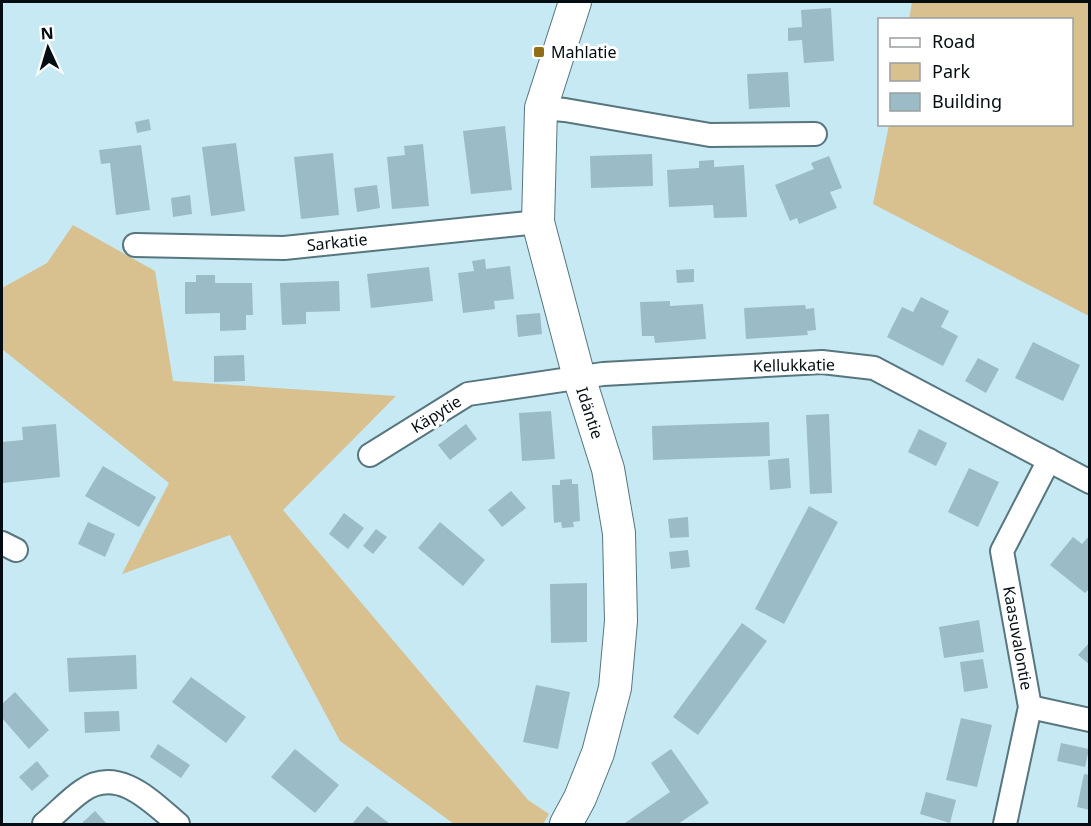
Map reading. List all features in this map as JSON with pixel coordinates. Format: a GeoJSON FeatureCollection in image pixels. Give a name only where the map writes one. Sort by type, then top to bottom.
{"type":"FeatureCollection","features":[{"type":"Feature","properties":{"kind":"street","name":"Idäntie"},"geometry":{"type":"LineString","coordinates":[[566,825],[580,798],[598,753],[615,688],[621,621],[619,533],[608,469],[579,377],[538,222],[541,108],[575,2]]}},
{"type":"Feature","properties":{"kind":"street"},"geometry":{"type":"LineString","coordinates":[[541,108],[565,110],[710,135],[815,134]]}},
{"type":"Feature","properties":{"kind":"street","name":"Sarkatie"},"geometry":{"type":"LineString","coordinates":[[135,245],[284,248],[538,222]]}},
{"type":"Feature","properties":{"kind":"street","name":"Kellukkatie"},"geometry":{"type":"LineString","coordinates":[[579,377],[822,362],[874,368],[1089,482]]}},
{"type":"Feature","properties":{"kind":"street","name":"Käpytie"},"geometry":{"type":"LineString","coordinates":[[370,456],[468,394],[579,377]]}},
{"type":"Feature","properties":{"kind":"street","name":"Kaasuvalontie"},"geometry":{"type":"LineString","coordinates":[[1005,825],[1030,707],[1002,551],[1049,460]]}},
{"type":"Feature","properties":{"kind":"street"},"geometry":{"type":"LineString","coordinates":[[1030,707],[1089,720]]}},
{"type":"Feature","properties":{"kind":"street"},"geometry":{"type":"LineString","coordinates":[[44,825],[82,791],[95,784],[111,782],[125,784],[178,825]]}},
{"type":"Feature","properties":{"kind":"green space"},"geometry":{"type":"Polygon","coordinates":[[[912,2],[1089,2],[1089,316],[873,204],[889,126],[1073,126],[1073,18],[909,18],[912,2]]]}},
{"type":"Feature","properties":{"kind":"green space"},"geometry":{"type":"Polygon","coordinates":[[[73,225],[155,271],[173,381],[396,396],[283,510],[528,800],[549,814],[543,824],[454,824],[340,741],[230,535],[122,574],[169,483],[2,349],[2,288],[47,263],[73,225]]]}},
{"type":"Feature","properties":{"kind":"building"},"geometry":{"type":"Polygon","coordinates":[[[831,8],[834,61],[804,63],[802,40],[788,41],[788,28],[802,27],[801,10],[831,8]]]}},
{"type":"Feature","properties":{"kind":"building"},"geometry":{"type":"Polygon","coordinates":[[[788,72],[790,107],[749,109],[747,74],[788,72]]]}},
{"type":"Feature","properties":{"kind":"building"},"geometry":{"type":"Polygon","coordinates":[[[149,119],[151,130],[137,133],[135,122],[149,119]]]}},
{"type":"Feature","properties":{"kind":"building"},"geometry":{"type":"Polygon","coordinates":[[[505,126],[512,190],[471,194],[463,131],[505,126]]]}},
{"type":"Feature","properties":{"kind":"building"},"geometry":{"type":"Polygon","coordinates":[[[236,143],[245,211],[211,216],[202,147],[236,143]]]}},
{"type":"Feature","properties":{"kind":"building"},"geometry":{"type":"Polygon","coordinates":[[[423,144],[429,206],[392,209],[387,157],[405,155],[404,146],[423,144]]]}},
{"type":"Feature","properties":{"kind":"building"},"geometry":{"type":"Polygon","coordinates":[[[141,145],[150,210],[116,215],[110,163],[101,164],[99,150],[141,145]]]}},
{"type":"Feature","properties":{"kind":"building"},"geometry":{"type":"Polygon","coordinates":[[[333,153],[339,215],[301,219],[294,157],[333,153]]]}},
{"type":"Feature","properties":{"kind":"building"},"geometry":{"type":"Polygon","coordinates":[[[652,154],[653,186],[591,188],[590,156],[652,154]]]}},
{"type":"Feature","properties":{"kind":"building"},"geometry":{"type":"Polygon","coordinates":[[[829,156],[842,188],[830,192],[837,208],[799,224],[797,218],[790,221],[775,185],[814,169],[811,163],[829,156]]]}},
{"type":"Feature","properties":{"kind":"building"},"geometry":{"type":"Polygon","coordinates":[[[714,160],[714,167],[744,165],[747,217],[714,218],[713,205],[669,207],[667,170],[699,168],[699,161],[714,160]]]}},
{"type":"Feature","properties":{"kind":"building"},"geometry":{"type":"Polygon","coordinates":[[[377,185],[380,208],[357,212],[354,188],[377,185]]]}},
{"type":"Feature","properties":{"kind":"building"},"geometry":{"type":"Polygon","coordinates":[[[190,195],[192,214],[173,217],[171,198],[190,195]]]}},
{"type":"Feature","properties":{"kind":"building"},"geometry":{"type":"Polygon","coordinates":[[[485,259],[486,269],[510,266],[514,299],[494,301],[495,309],[463,313],[458,273],[474,271],[472,261],[485,259]]]}},
{"type":"Feature","properties":{"kind":"building"},"geometry":{"type":"Polygon","coordinates":[[[429,267],[433,301],[371,308],[367,274],[429,267]]]}},
{"type":"Feature","properties":{"kind":"building"},"geometry":{"type":"Polygon","coordinates":[[[694,269],[694,282],[677,283],[676,270],[694,269]]]}},
{"type":"Feature","properties":{"kind":"building"},"geometry":{"type":"Polygon","coordinates":[[[196,275],[215,275],[215,283],[252,283],[253,315],[246,315],[246,330],[220,331],[220,313],[185,314],[185,282],[196,282],[196,275]]]}},
{"type":"Feature","properties":{"kind":"building"},"geometry":{"type":"Polygon","coordinates":[[[339,281],[340,311],[306,312],[306,324],[282,325],[280,283],[339,281]]]}},
{"type":"Feature","properties":{"kind":"building"},"geometry":{"type":"Polygon","coordinates":[[[921,297],[949,311],[941,327],[958,336],[943,366],[887,337],[902,307],[913,312],[921,297]]]}},
{"type":"Feature","properties":{"kind":"building"},"geometry":{"type":"Polygon","coordinates":[[[670,301],[670,306],[703,304],[706,339],[655,343],[654,336],[642,336],[640,302],[670,301]]]}},
{"type":"Feature","properties":{"kind":"building"},"geometry":{"type":"Polygon","coordinates":[[[805,305],[806,309],[814,308],[816,330],[807,331],[808,335],[746,339],[744,308],[805,305]]]}},
{"type":"Feature","properties":{"kind":"building"},"geometry":{"type":"Polygon","coordinates":[[[540,313],[542,334],[518,337],[516,315],[540,313]]]}},
{"type":"Feature","properties":{"kind":"building"},"geometry":{"type":"Polygon","coordinates":[[[1033,342],[1080,365],[1063,401],[1015,378],[1033,342]]]}},
{"type":"Feature","properties":{"kind":"building"},"geometry":{"type":"Polygon","coordinates":[[[244,355],[245,381],[214,382],[214,356],[244,355]]]}},
{"type":"Feature","properties":{"kind":"building"},"geometry":{"type":"Polygon","coordinates":[[[978,358],[999,369],[986,393],[965,381],[978,358]]]}},
{"type":"Feature","properties":{"kind":"building"},"geometry":{"type":"Polygon","coordinates":[[[551,411],[555,459],[522,461],[519,413],[551,411]]]}},
{"type":"Feature","properties":{"kind":"building"},"geometry":{"type":"Polygon","coordinates":[[[829,414],[832,493],[810,494],[806,415],[829,414]]]}},
{"type":"Feature","properties":{"kind":"building"},"geometry":{"type":"Polygon","coordinates":[[[769,422],[770,456],[653,460],[652,426],[769,422]]]}},
{"type":"Feature","properties":{"kind":"building"},"geometry":{"type":"Polygon","coordinates":[[[56,424],[60,477],[3,483],[2,442],[23,440],[22,427],[56,424]]]}},
{"type":"Feature","properties":{"kind":"building"},"geometry":{"type":"Polygon","coordinates":[[[466,424],[477,439],[450,460],[438,445],[466,424]]]}},
{"type":"Feature","properties":{"kind":"building"},"geometry":{"type":"Polygon","coordinates":[[[919,429],[947,443],[936,466],[908,452],[919,429]]]}},
{"type":"Feature","properties":{"kind":"building"},"geometry":{"type":"Polygon","coordinates":[[[789,458],[791,488],[770,490],[768,460],[789,458]]]}},
{"type":"Feature","properties":{"kind":"building"},"geometry":{"type":"Polygon","coordinates":[[[103,466],[156,497],[139,527],[85,496],[103,466]]]}},
{"type":"Feature","properties":{"kind":"building"},"geometry":{"type":"Polygon","coordinates":[[[969,468],[999,482],[978,527],[948,512],[969,468]]]}},
{"type":"Feature","properties":{"kind":"building"},"geometry":{"type":"Polygon","coordinates":[[[572,479],[572,484],[578,484],[580,521],[573,522],[574,527],[562,528],[561,522],[554,523],[552,485],[560,485],[560,480],[572,479]]]}},
{"type":"Feature","properties":{"kind":"building"},"geometry":{"type":"Polygon","coordinates":[[[511,491],[526,508],[502,527],[488,510],[511,491]]]}},
{"type":"Feature","properties":{"kind":"building"},"geometry":{"type":"Polygon","coordinates":[[[809,506],[838,522],[784,624],[755,609],[809,506]]]}},
{"type":"Feature","properties":{"kind":"building"},"geometry":{"type":"Polygon","coordinates":[[[344,513],[364,528],[348,549],[329,534],[344,513]]]}},
{"type":"Feature","properties":{"kind":"building"},"geometry":{"type":"Polygon","coordinates":[[[688,517],[689,537],[670,538],[668,519],[688,517]]]}},
{"type":"Feature","properties":{"kind":"building"},"geometry":{"type":"Polygon","coordinates":[[[88,522],[115,534],[105,557],[78,544],[88,522]]]}},
{"type":"Feature","properties":{"kind":"building"},"geometry":{"type":"Polygon","coordinates":[[[440,522],[485,560],[463,586],[418,548],[440,522]]]}},
{"type":"Feature","properties":{"kind":"building"},"geometry":{"type":"Polygon","coordinates":[[[376,529],[387,537],[373,554],[363,546],[376,529]]]}},
{"type":"Feature","properties":{"kind":"building"},"geometry":{"type":"Polygon","coordinates":[[[1090,535],[1090,588],[1085,593],[1050,565],[1073,537],[1082,544],[1090,535]]]}},
{"type":"Feature","properties":{"kind":"building"},"geometry":{"type":"Polygon","coordinates":[[[688,550],[690,567],[671,569],[669,552],[688,550]]]}},
{"type":"Feature","properties":{"kind":"building"},"geometry":{"type":"Polygon","coordinates":[[[587,583],[587,642],[551,643],[550,584],[587,583]]]}},
{"type":"Feature","properties":{"kind":"building"},"geometry":{"type":"Polygon","coordinates":[[[979,620],[984,652],[944,658],[939,627],[979,620]]]}},
{"type":"Feature","properties":{"kind":"building"},"geometry":{"type":"Polygon","coordinates":[[[742,623],[767,641],[698,735],[673,717],[742,623]]]}},
{"type":"Feature","properties":{"kind":"building"},"geometry":{"type":"Polygon","coordinates":[[[1090,642],[1090,665],[1078,655],[1090,642]]]}},
{"type":"Feature","properties":{"kind":"building"},"geometry":{"type":"Polygon","coordinates":[[[136,655],[137,689],[69,692],[67,658],[136,655]]]}},
{"type":"Feature","properties":{"kind":"building"},"geometry":{"type":"Polygon","coordinates":[[[983,659],[988,688],[964,692],[960,662],[983,659]]]}},
{"type":"Feature","properties":{"kind":"building"},"geometry":{"type":"Polygon","coordinates":[[[191,677],[246,717],[226,743],[172,702],[191,677]]]}},
{"type":"Feature","properties":{"kind":"building"},"geometry":{"type":"Polygon","coordinates":[[[536,685],[570,692],[558,749],[523,742],[536,685]]]}},
{"type":"Feature","properties":{"kind":"building"},"geometry":{"type":"Polygon","coordinates":[[[15,692],[49,730],[29,749],[2,718],[2,704],[15,692]]]}},
{"type":"Feature","properties":{"kind":"building"},"geometry":{"type":"Polygon","coordinates":[[[119,711],[120,731],[85,733],[84,712],[119,711]]]}},
{"type":"Feature","properties":{"kind":"building"},"geometry":{"type":"Polygon","coordinates":[[[961,718],[992,725],[977,787],[946,780],[961,718]]]}},
{"type":"Feature","properties":{"kind":"building"},"geometry":{"type":"Polygon","coordinates":[[[1061,743],[1089,749],[1085,767],[1057,761],[1061,743]]]}},
{"type":"Feature","properties":{"kind":"building"},"geometry":{"type":"Polygon","coordinates":[[[158,744],[190,765],[181,778],[150,757],[158,744]]]}},
{"type":"Feature","properties":{"kind":"building"},"geometry":{"type":"Polygon","coordinates":[[[295,749],[339,785],[315,813],[271,777],[295,749]]]}},
{"type":"Feature","properties":{"kind":"building"},"geometry":{"type":"Polygon","coordinates":[[[671,749],[709,803],[678,824],[626,824],[670,792],[651,763],[671,749]]]}},
{"type":"Feature","properties":{"kind":"building"},"geometry":{"type":"Polygon","coordinates":[[[37,761],[49,776],[32,791],[19,777],[37,761]]]}},
{"type":"Feature","properties":{"kind":"building"},"geometry":{"type":"Polygon","coordinates":[[[1084,774],[1090,775],[1090,810],[1077,807],[1084,774]]]}},
{"type":"Feature","properties":{"kind":"building"},"geometry":{"type":"Polygon","coordinates":[[[926,792],[956,800],[950,823],[920,814],[926,792]]]}},
{"type":"Feature","properties":{"kind":"building"},"geometry":{"type":"Polygon","coordinates":[[[367,806],[390,824],[352,824],[367,806]]]}},
{"type":"Feature","properties":{"kind":"building"},"geometry":{"type":"Polygon","coordinates":[[[95,811],[107,824],[81,824],[95,811]]]}},
{"type":"Feature","properties":{"kind":"place","name":"Mahlatie"},"geometry":{"type":"Point","coordinates":[539,52]}}]}
